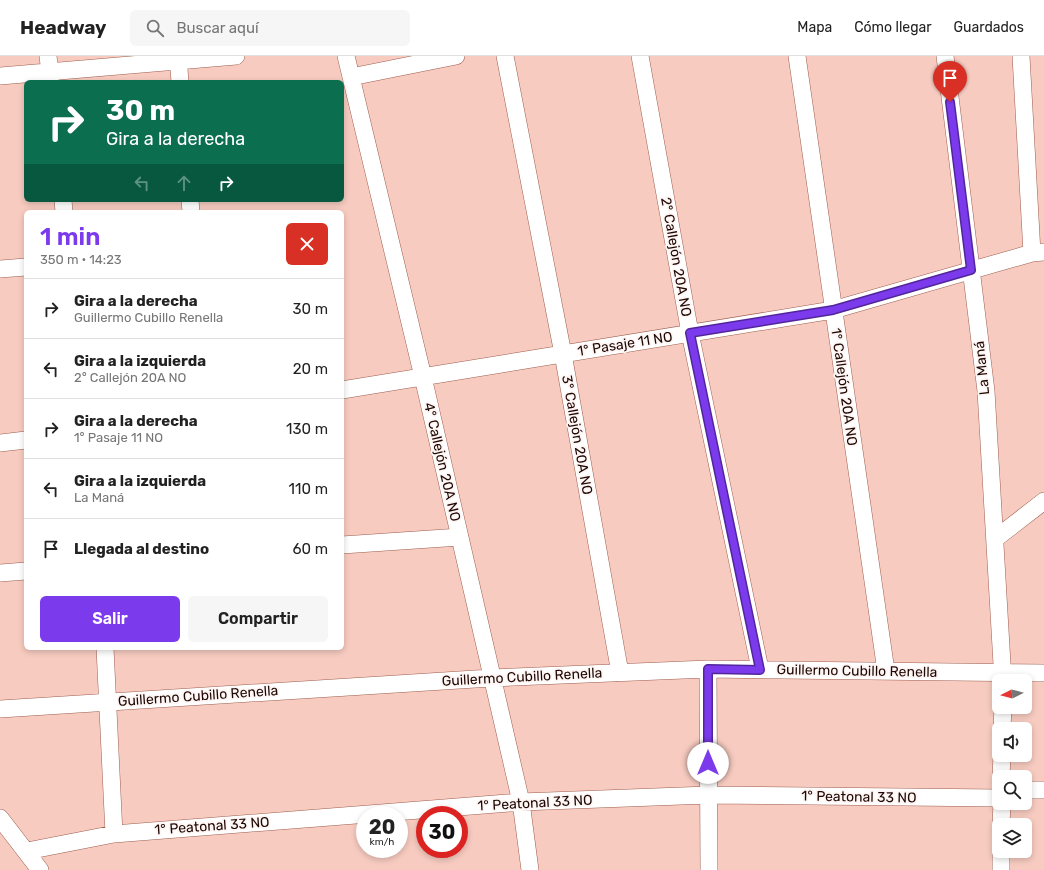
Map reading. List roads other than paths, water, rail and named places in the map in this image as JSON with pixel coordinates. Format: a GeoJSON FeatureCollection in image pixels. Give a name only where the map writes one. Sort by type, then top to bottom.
{"type":"FeatureCollection","features":[{"type":"Feature","properties":{"kind":"street"},"geometry":{"type":"LineString","coordinates":[[0,76],[178,58],[236,56]]}},
{"type":"Feature","properties":{"kind":"street","name":"4° Callejón 20A NO"},"geometry":{"type":"LineString","coordinates":[[346,56],[423,377],[520,802],[530,870]]}},
{"type":"Feature","properties":{"kind":"street"},"geometry":{"type":"LineString","coordinates":[[351,77],[456,56]]}},
{"type":"Feature","properties":{"kind":"street","name":"3° Callejón 20A NO"},"geometry":{"type":"LineString","coordinates":[[505,56],[563,354],[620,673]]}},
{"type":"Feature","properties":{"kind":"street","name":"2° Callejón 20A NO"},"geometry":{"type":"LineString","coordinates":[[640,56],[690,333],[760,670]]}},
{"type":"Feature","properties":{"kind":"street","name":"1° Callejón 20A NO"},"geometry":{"type":"LineString","coordinates":[[797,56],[886,671]]}},
{"type":"Feature","properties":{"kind":"street","name":"La Maná"},"geometry":{"type":"LineString","coordinates":[[944,56],[986,391],[1003,674]]}},
{"type":"Feature","properties":{"kind":"street"},"geometry":{"type":"LineString","coordinates":[[1021,56],[1038,252]]}},
{"type":"Feature","properties":{"kind":"street"},"geometry":{"type":"LineString","coordinates":[[178,58],[180,80]]}},
{"type":"Feature","properties":{"kind":"street","name":"1° Pasaje 11 NO"},"geometry":{"type":"LineString","coordinates":[[344,390],[833,310],[1038,252]]}},
{"type":"Feature","properties":{"kind":"street"},"geometry":{"type":"LineString","coordinates":[[0,270],[24,267]]}},
{"type":"Feature","properties":{"kind":"street"},"geometry":{"type":"LineString","coordinates":[[0,443],[24,440]]}},
{"type":"Feature","properties":{"kind":"street"},"geometry":{"type":"LineString","coordinates":[[995,539],[1044,501]]}},
{"type":"Feature","properties":{"kind":"street"},"geometry":{"type":"LineString","coordinates":[[344,545],[460,537]]}},
{"type":"Feature","properties":{"kind":"street"},"geometry":{"type":"LineString","coordinates":[[0,574],[24,571]]}},
{"type":"Feature","properties":{"kind":"street"},"geometry":{"type":"LineString","coordinates":[[105,650],[114,834]]}},
{"type":"Feature","properties":{"kind":"street"},"geometry":{"type":"LineString","coordinates":[[708,669],[708,870]]}},
{"type":"Feature","properties":{"kind":"street","name":"Guillermo Cubillo Renella"},"geometry":{"type":"LineString","coordinates":[[0,709],[491,678],[708,669],[886,671],[992,676]]}},
{"type":"Feature","properties":{"kind":"street","name":"Guillermo Cubillo Renella"},"geometry":{"type":"LineString","coordinates":[[1032,674],[1044,673]]}},
{"type":"Feature","properties":{"kind":"street"},"geometry":{"type":"LineString","coordinates":[[1032,790],[1044,790]]}},
{"type":"Feature","properties":{"kind":"street","name":"1° Peatonal 33 NO"},"geometry":{"type":"LineString","coordinates":[[27,851],[114,834],[520,802],[708,795],[992,798]]}},
{"type":"Feature","properties":{"kind":"street"},"geometry":{"type":"LineString","coordinates":[[0,818],[27,851],[40,870]]}},
{"type":"Feature","properties":{"kind":"street"},"geometry":{"type":"LineString","coordinates":[[1000,870],[1001,858]]}}]}
